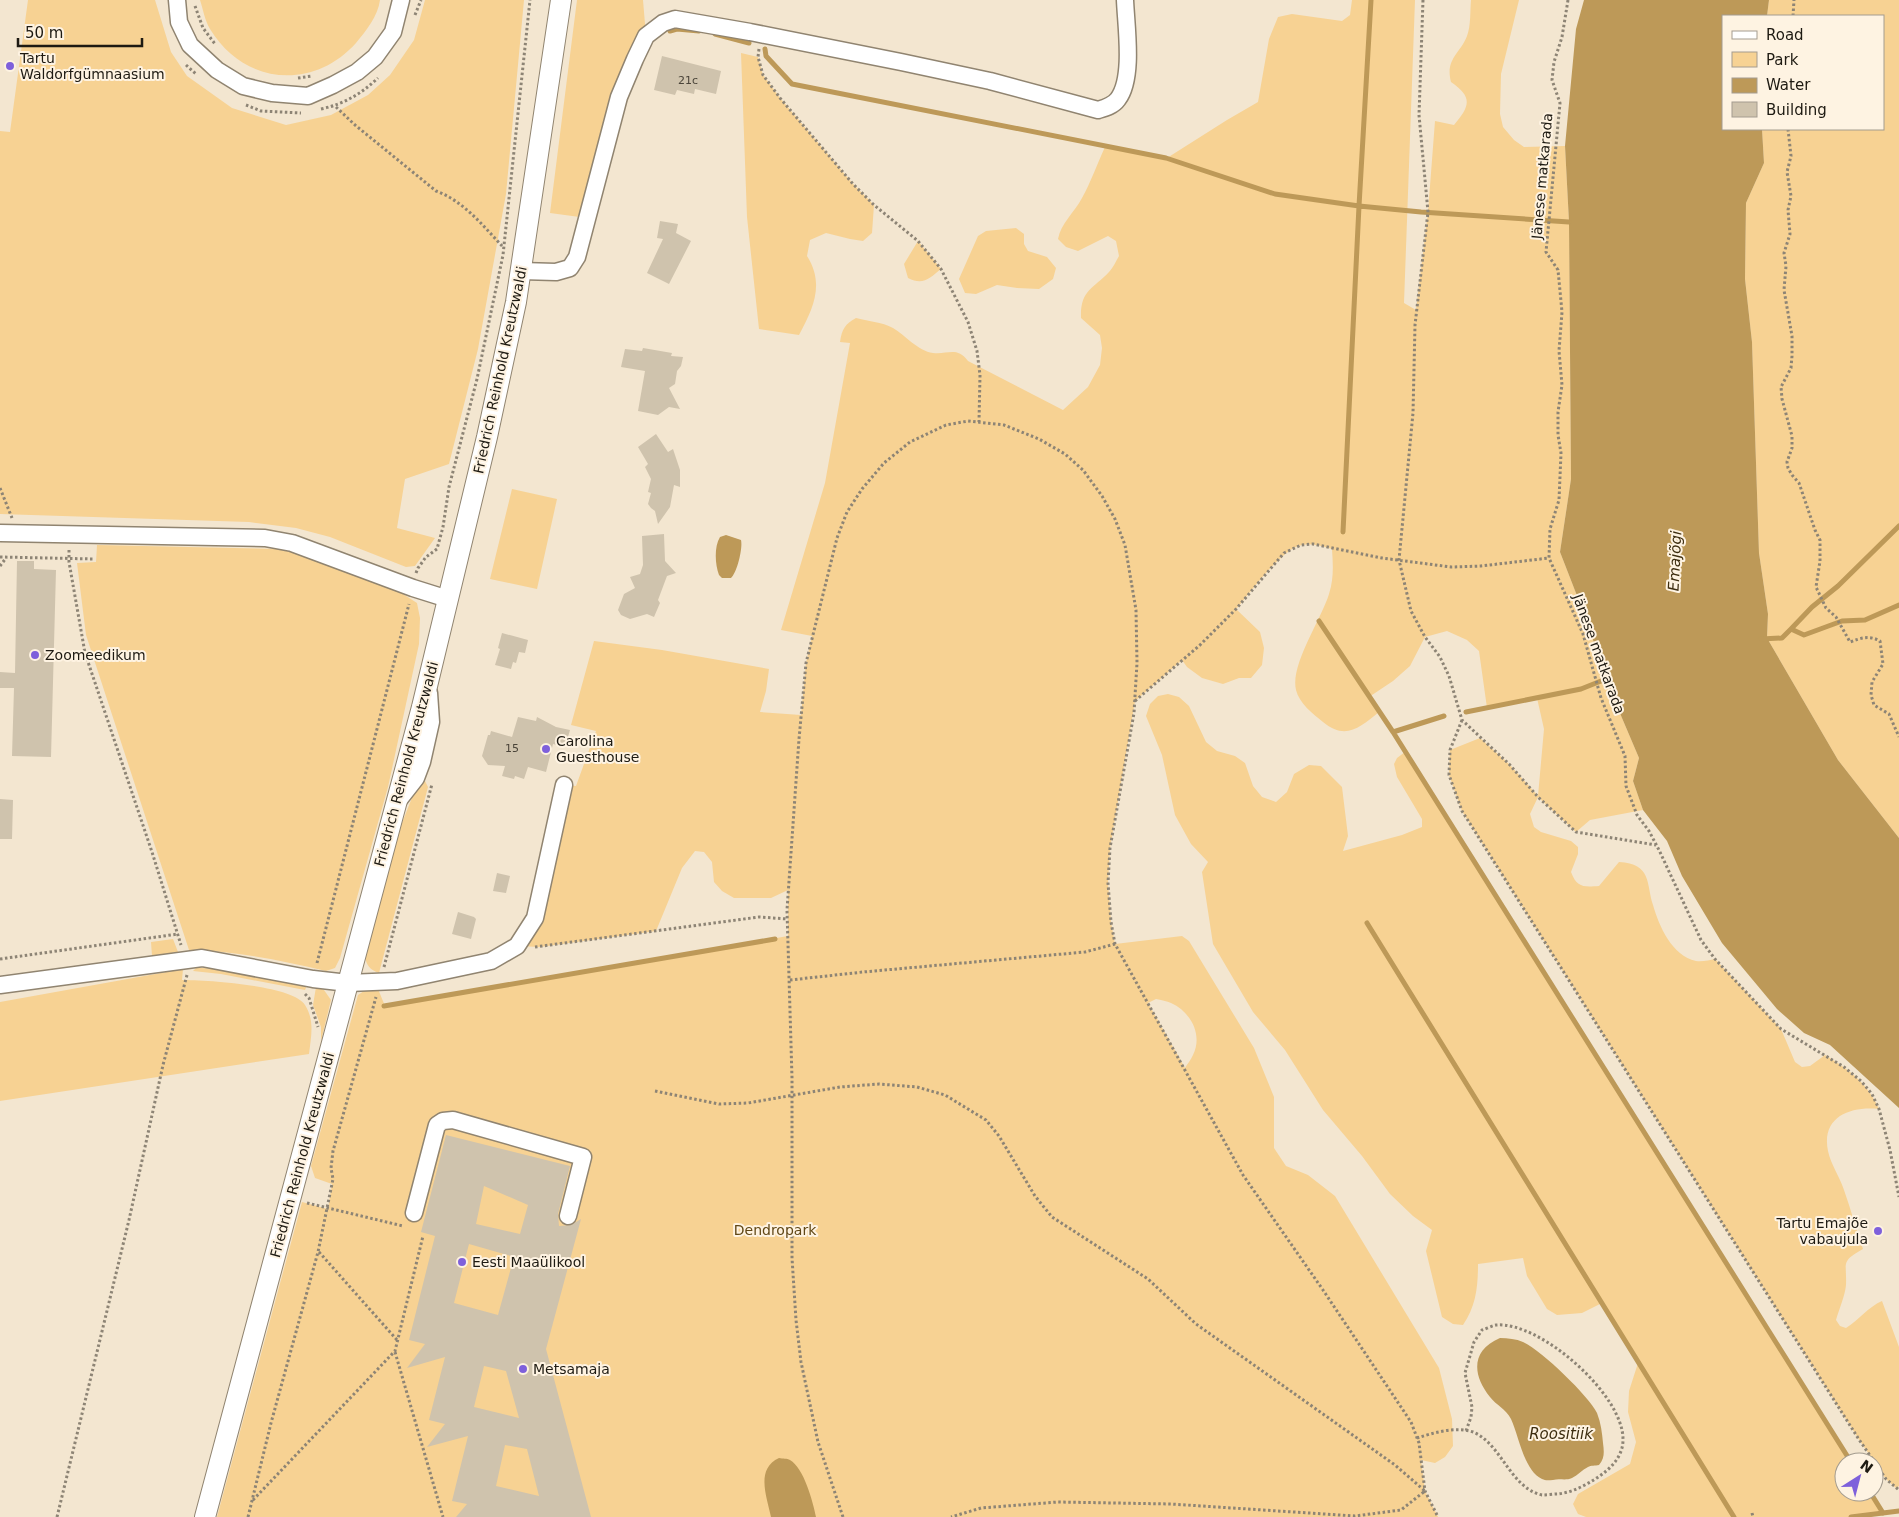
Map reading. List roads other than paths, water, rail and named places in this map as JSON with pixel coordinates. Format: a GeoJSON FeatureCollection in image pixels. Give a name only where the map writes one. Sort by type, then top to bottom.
{"type":"FeatureCollection","features":[{"type":"Feature","properties":{"kind":"main road","name":"Friedrich Reinhold Kreutzwaldi"},"geometry":{"type":"LineString","coordinates":[[205,1517],[397,802],[490,427],[516,302],[561,0]]}},
{"type":"Feature","properties":{"kind":"street"},"geometry":{"type":"LineString","coordinates":[[177,0],[179,22],[190,45],[217,70],[243,86],[272,93],[308,96],[357,72],[375,57],[393,32],[401,0]]}},
{"type":"Feature","properties":{"kind":"street"},"geometry":{"type":"LineString","coordinates":[[521,271],[556,272],[570,268],[577,257],[619,97],[646,36],[663,23],[675,19],[761,34],[990,81],[1098,110],[1108,108],[1118,100],[1125,84],[1127,60],[1125,0]]}},
{"type":"Feature","properties":{"kind":"street"},"geometry":{"type":"LineString","coordinates":[[1,533],[274,540],[292,543],[413,588],[448,598]]}},
{"type":"Feature","properties":{"kind":"street"},"geometry":{"type":"LineString","coordinates":[[0,985],[186,967],[202,958],[313,979],[348,983],[398,981],[491,961],[517,946],[535,918],[564,785]]}},
{"type":"Feature","properties":{"kind":"street"},"geometry":{"type":"LineString","coordinates":[[414,1213],[437,1125],[443,1121],[452,1120],[583,1157],[568,1216]]}},
{"type":"Feature","properties":{"kind":"water","name":"Emajõgi"},"geometry":{"type":"Polygon","coordinates":[[[1584,0],[1769,0],[1767,15],[1722,15],[1722,130],[1762,130],[1764,163],[1746,203],[1745,279],[1752,342],[1759,553],[1768,614],[1767,638],[1838,760],[1899,838],[1899,1108],[1830,1045],[1804,1033],[1777,1009],[1722,943],[1682,876],[1667,841],[1643,810],[1633,781],[1639,758],[1605,678],[1588,624],[1560,552],[1571,479],[1569,222],[1565,146],[1576,29],[1584,0]]]}},
{"type":"Feature","properties":{"kind":"water"},"geometry":{"type":"Polygon","coordinates":[[[726,535],[741,540],[739,560],[731,578],[722,578],[719,575],[716,561],[718,541],[720,537],[726,535]]]}},
{"type":"Feature","properties":{"kind":"water","name":"Roositiik"},"geometry":{"type":"Polygon","coordinates":[[[1500,1338],[1518,1340],[1531,1346],[1563,1374],[1592,1405],[1597,1413],[1600,1424],[1604,1449],[1599,1465],[1589,1466],[1572,1478],[1548,1480],[1543,1480],[1531,1469],[1526,1461],[1511,1419],[1484,1389],[1478,1372],[1479,1356],[1491,1343],[1500,1338]]]}},
{"type":"Feature","properties":{"kind":"water"},"geometry":{"type":"Polygon","coordinates":[[[779,1458],[790,1460],[800,1470],[813,1503],[816,1517],[771,1517],[765,1492],[765,1476],[767,1469],[779,1458]]]}},
{"type":"Feature","properties":{"kind":"waterway"},"geometry":{"type":"LineString","coordinates":[[1343,532],[1371,0]]}},
{"type":"Feature","properties":{"kind":"waterway"},"geometry":{"type":"LineString","coordinates":[[670,31],[677,29],[699,31]]}},
{"type":"Feature","properties":{"kind":"waterway"},"geometry":{"type":"LineString","coordinates":[[715,34],[749,43]]}},
{"type":"Feature","properties":{"kind":"waterway"},"geometry":{"type":"LineString","coordinates":[[765,49],[766,56],[792,84],[1166,158],[1275,194],[1359,206],[1421,212],[1569,222]]}},
{"type":"Feature","properties":{"kind":"waterway"},"geometry":{"type":"LineString","coordinates":[[1791,629],[1899,526]]}},
{"type":"Feature","properties":{"kind":"waterway"},"geometry":{"type":"LineString","coordinates":[[1761,639],[1782,638],[1791,629],[1804,635],[1842,621],[1865,620],[1899,605]]}},
{"type":"Feature","properties":{"kind":"waterway"},"geometry":{"type":"LineString","coordinates":[[1319,621],[1393,732],[1444,716]]}},
{"type":"Feature","properties":{"kind":"waterway"},"geometry":{"type":"LineString","coordinates":[[1466,712],[1581,689],[1611,677]]}},
{"type":"Feature","properties":{"kind":"waterway"},"geometry":{"type":"LineString","coordinates":[[1393,732],[1845,1452]]}},
{"type":"Feature","properties":{"kind":"waterway"},"geometry":{"type":"LineString","coordinates":[[1367,923],[1734,1517]]}},
{"type":"Feature","properties":{"kind":"waterway"},"geometry":{"type":"LineString","coordinates":[[384,1006],[775,939]]}},
{"type":"Feature","properties":{"kind":"waterway"},"geometry":{"type":"LineString","coordinates":[[1876,1502],[1883,1513]]}},
{"type":"Feature","properties":{"kind":"waterway"},"geometry":{"type":"LineString","coordinates":[[1851,1517],[1899,1511]]}},
{"type":"Feature","properties":{"kind":"place","name":"Tartu Waldorfgümnaasium"},"geometry":{"type":"Point","coordinates":[10,66]}},
{"type":"Feature","properties":{"kind":"place","name":"Zoomeedikum"},"geometry":{"type":"Point","coordinates":[35,655]}},
{"type":"Feature","properties":{"kind":"place","name":"Carolina Guesthouse"},"geometry":{"type":"Point","coordinates":[546,749]}},
{"type":"Feature","properties":{"kind":"place","name":"Tartu Emajõe vabaujula"},"geometry":{"type":"Point","coordinates":[1878,1231]}},
{"type":"Feature","properties":{"kind":"place","name":"Eesti Maaülikool"},"geometry":{"type":"Point","coordinates":[462,1262]}},
{"type":"Feature","properties":{"kind":"place","name":"Metsamaja"},"geometry":{"type":"Point","coordinates":[523,1369]}},
{"type":"Feature","properties":{"kind":"park label","name":"Dendropark"},"geometry":{"type":"Point","coordinates":[775,1230]}}]}
